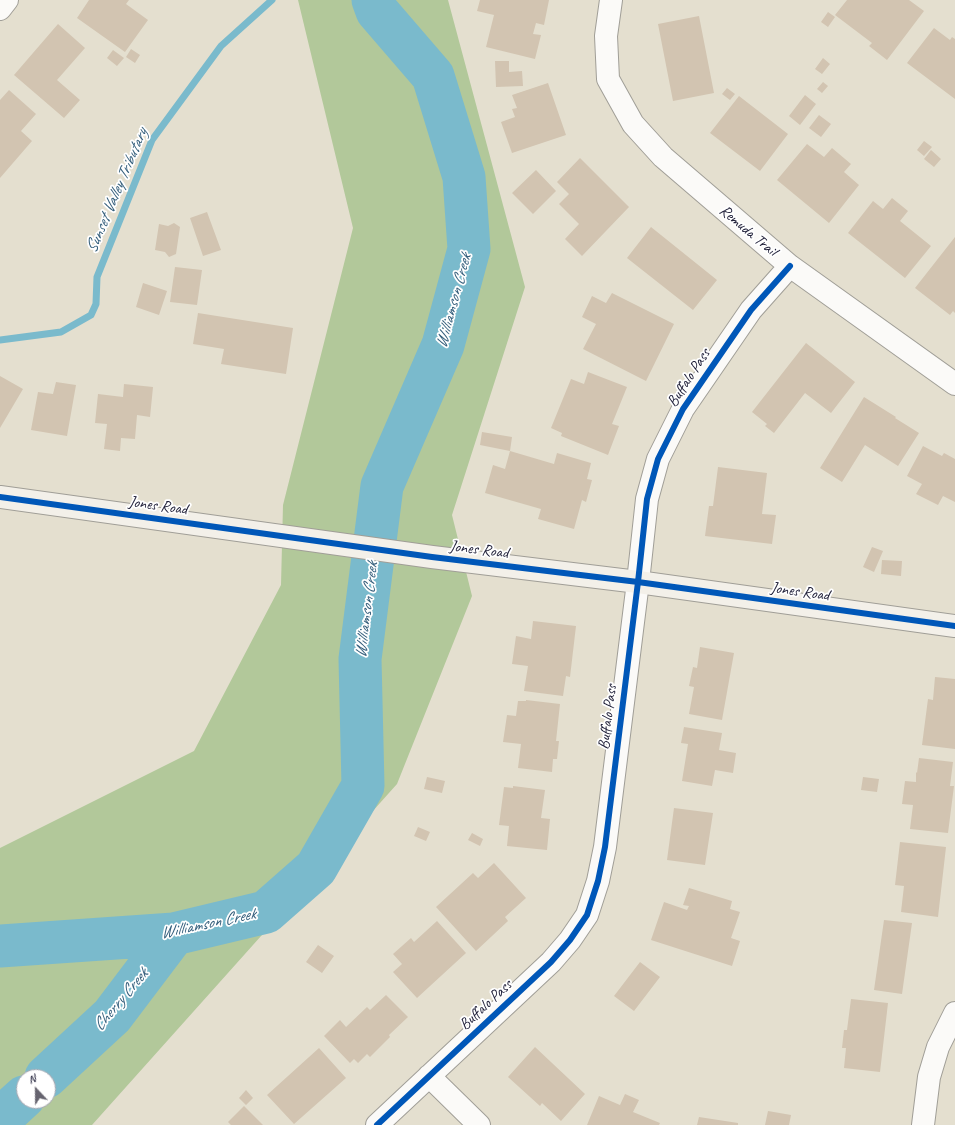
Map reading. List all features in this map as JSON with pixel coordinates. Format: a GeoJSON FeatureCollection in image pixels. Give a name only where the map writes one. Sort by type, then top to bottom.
{"type":"FeatureCollection","features":[{"type":"Feature","properties":{"kind":"street"},"geometry":{"type":"LineString","coordinates":[[0,9],[7,0]]}},
{"type":"Feature","properties":{"kind":"street","name":"Remuda Trail"},"geometry":{"type":"LineString","coordinates":[[611,0],[606,36],[608,79],[633,124],[662,157],[790,266],[955,384]]}},
{"type":"Feature","properties":{"kind":"street","name":"Buffalo Pass"},"geometry":{"type":"LineString","coordinates":[[377,1125],[551,962],[570,940],[587,915],[598,881],[605,847],[647,499],[658,459],[683,409],[750,310],[790,266]]}},
{"type":"Feature","properties":{"kind":"street","name":"Jones Road"},"geometry":{"type":"LineString","coordinates":[[0,497],[276,536],[638,582],[955,626]]}},
{"type":"Feature","properties":{"kind":"street"},"geometry":{"type":"LineString","coordinates":[[923,1125],[929,1077],[938,1046],[955,1013]]}},
{"type":"Feature","properties":{"kind":"street"},"geometry":{"type":"LineString","coordinates":[[429,1076],[479,1125]]}},
{"type":"Feature","properties":{"kind":"green space"},"geometry":{"type":"Polygon","coordinates":[[[298,0],[448,0],[525,287],[452,515],[472,596],[397,784],[92,1125],[0,1125],[0,848],[194,751],[281,585],[283,505],[353,228],[298,0]]]}},
{"type":"Feature","properties":{"kind":"building"},"geometry":{"type":"Polygon","coordinates":[[[89,0],[129,0],[126,4],[148,20],[125,52],[77,18],[89,0]]]}},
{"type":"Feature","properties":{"kind":"building"},"geometry":{"type":"Polygon","coordinates":[[[480,0],[549,0],[544,25],[536,23],[533,34],[541,35],[535,59],[486,47],[494,15],[477,11],[480,0]]]}},
{"type":"Feature","properties":{"kind":"building"},"geometry":{"type":"Polygon","coordinates":[[[847,0],[909,0],[924,11],[887,60],[869,46],[872,43],[835,15],[847,0]]]}},
{"type":"Feature","properties":{"kind":"building"},"geometry":{"type":"Polygon","coordinates":[[[828,12],[835,17],[828,27],[821,22],[828,12]]]}},
{"type":"Feature","properties":{"kind":"building"},"geometry":{"type":"Polygon","coordinates":[[[699,16],[714,93],[673,101],[658,24],[699,16]]]}},
{"type":"Feature","properties":{"kind":"building"},"geometry":{"type":"Polygon","coordinates":[[[58,24],[85,48],[57,80],[80,100],[64,118],[14,75],[58,24]]]}},
{"type":"Feature","properties":{"kind":"building"},"geometry":{"type":"Polygon","coordinates":[[[934,28],[950,40],[952,37],[955,39],[955,99],[907,63],[934,28]]]}},
{"type":"Feature","properties":{"kind":"building"},"geometry":{"type":"Polygon","coordinates":[[[131,49],[140,55],[135,63],[126,57],[131,49]]]}},
{"type":"Feature","properties":{"kind":"building"},"geometry":{"type":"Polygon","coordinates":[[[113,50],[124,58],[117,66],[107,58],[113,50]]]}},
{"type":"Feature","properties":{"kind":"building"},"geometry":{"type":"Polygon","coordinates":[[[823,58],[830,64],[822,74],[815,69],[823,58]]]}},
{"type":"Feature","properties":{"kind":"building"},"geometry":{"type":"Polygon","coordinates":[[[495,61],[509,61],[509,72],[522,71],[523,86],[496,87],[495,61]]]}},
{"type":"Feature","properties":{"kind":"building"},"geometry":{"type":"Polygon","coordinates":[[[823,82],[828,86],[822,93],[817,89],[823,82]]]}},
{"type":"Feature","properties":{"kind":"building"},"geometry":{"type":"Polygon","coordinates":[[[548,83],[566,135],[512,153],[501,122],[515,117],[512,109],[517,108],[512,95],[548,83]]]}},
{"type":"Feature","properties":{"kind":"building"},"geometry":{"type":"Polygon","coordinates":[[[727,88],[735,94],[730,100],[722,94],[727,88]]]}},
{"type":"Feature","properties":{"kind":"building"},"geometry":{"type":"Polygon","coordinates":[[[9,90],[36,114],[21,131],[32,141],[0,178],[0,100],[9,90]]]}},
{"type":"Feature","properties":{"kind":"building"},"geometry":{"type":"Polygon","coordinates":[[[805,95],[816,104],[800,125],[789,116],[805,95]]]}},
{"type":"Feature","properties":{"kind":"building"},"geometry":{"type":"Polygon","coordinates":[[[739,96],[788,134],[760,171],[710,133],[739,96]]]}},
{"type":"Feature","properties":{"kind":"building"},"geometry":{"type":"Polygon","coordinates":[[[819,115],[831,124],[821,137],[809,128],[819,115]]]}},
{"type":"Feature","properties":{"kind":"building"},"geometry":{"type":"Polygon","coordinates":[[[924,141],[932,147],[924,156],[917,150],[924,141]]]}},
{"type":"Feature","properties":{"kind":"building"},"geometry":{"type":"Polygon","coordinates":[[[807,144],[824,157],[832,148],[851,164],[844,172],[859,185],[829,223],[777,180],[807,144]]]}},
{"type":"Feature","properties":{"kind":"building"},"geometry":{"type":"Polygon","coordinates":[[[931,150],[941,159],[934,167],[924,159],[931,150]]]}},
{"type":"Feature","properties":{"kind":"building"},"geometry":{"type":"Polygon","coordinates":[[[580,158],[629,207],[582,256],[565,239],[579,224],[559,204],[569,194],[557,182],[580,158]]]}},
{"type":"Feature","properties":{"kind":"building"},"geometry":{"type":"Polygon","coordinates":[[[536,170],[556,191],[533,214],[512,193],[536,170]]]}},
{"type":"Feature","properties":{"kind":"building"},"geometry":{"type":"Polygon","coordinates":[[[892,198],[908,211],[900,221],[931,246],[905,278],[848,233],[873,201],[883,209],[892,198]]]}},
{"type":"Feature","properties":{"kind":"building"},"geometry":{"type":"Polygon","coordinates":[[[207,212],[221,250],[203,256],[190,218],[207,212]]]}},
{"type":"Feature","properties":{"kind":"building"},"geometry":{"type":"Polygon","coordinates":[[[174,223],[180,227],[176,254],[169,257],[165,252],[155,250],[159,224],[168,226],[174,223]]]}},
{"type":"Feature","properties":{"kind":"building"},"geometry":{"type":"Polygon","coordinates":[[[651,227],[717,280],[693,310],[627,258],[651,227]]]}},
{"type":"Feature","properties":{"kind":"building"},"geometry":{"type":"Polygon","coordinates":[[[955,237],[955,313],[953,311],[950,315],[915,288],[955,237]]]}},
{"type":"Feature","properties":{"kind":"building"},"geometry":{"type":"Polygon","coordinates":[[[175,267],[202,270],[197,305],[170,302],[175,267]]]}},
{"type":"Feature","properties":{"kind":"building"},"geometry":{"type":"Polygon","coordinates":[[[143,283],[167,291],[159,315],[136,307],[143,283]]]}},
{"type":"Feature","properties":{"kind":"building"},"geometry":{"type":"Polygon","coordinates":[[[612,293],[674,324],[646,381],[583,349],[596,324],[582,317],[592,296],[606,303],[612,293]]]}},
{"type":"Feature","properties":{"kind":"building"},"geometry":{"type":"Polygon","coordinates":[[[198,313],[293,328],[286,374],[221,364],[224,349],[193,344],[198,313]]]}},
{"type":"Feature","properties":{"kind":"building"},"geometry":{"type":"Polygon","coordinates":[[[806,343],[855,382],[831,413],[805,393],[774,433],[765,426],[767,424],[752,412],[806,343]]]}},
{"type":"Feature","properties":{"kind":"building"},"geometry":{"type":"Polygon","coordinates":[[[588,372],[627,387],[612,424],[619,426],[608,455],[561,436],[562,433],[551,428],[571,379],[584,384],[588,372]]]}},
{"type":"Feature","properties":{"kind":"building"},"geometry":{"type":"Polygon","coordinates":[[[0,376],[23,389],[0,428],[0,376]]]}},
{"type":"Feature","properties":{"kind":"building"},"geometry":{"type":"Polygon","coordinates":[[[56,382],[76,385],[67,436],[31,430],[38,392],[53,394],[56,382]]]}},
{"type":"Feature","properties":{"kind":"building"},"geometry":{"type":"Polygon","coordinates":[[[124,384],[153,387],[150,417],[137,415],[135,439],[121,438],[120,451],[104,449],[107,424],[95,423],[98,394],[123,397],[124,384]]]}},
{"type":"Feature","properties":{"kind":"building"},"geometry":{"type":"Polygon","coordinates":[[[864,397],[919,433],[898,466],[865,445],[842,482],[820,468],[864,397]]]}},
{"type":"Feature","properties":{"kind":"building"},"geometry":{"type":"Polygon","coordinates":[[[482,432],[512,437],[510,451],[480,445],[482,432]]]}},
{"type":"Feature","properties":{"kind":"building"},"geometry":{"type":"Polygon","coordinates":[[[923,446],[942,456],[944,453],[955,459],[955,502],[943,496],[938,505],[916,494],[922,484],[907,476],[923,446]]]}},
{"type":"Feature","properties":{"kind":"building"},"geometry":{"type":"Polygon","coordinates":[[[510,451],[554,464],[557,453],[591,463],[587,479],[592,480],[586,502],[582,500],[574,529],[538,519],[541,509],[485,493],[493,465],[505,469],[510,451]]]}},
{"type":"Feature","properties":{"kind":"building"},"geometry":{"type":"Polygon","coordinates":[[[718,467],[767,473],[762,514],[776,515],[772,544],[705,536],[709,506],[713,506],[718,467]]]}},
{"type":"Feature","properties":{"kind":"building"},"geometry":{"type":"Polygon","coordinates":[[[872,547],[883,551],[874,572],[863,567],[872,547]]]}},
{"type":"Feature","properties":{"kind":"building"},"geometry":{"type":"Polygon","coordinates":[[[882,560],[902,561],[901,576],[881,574],[882,560]]]}},
{"type":"Feature","properties":{"kind":"building"},"geometry":{"type":"Polygon","coordinates":[[[533,621],[576,626],[570,677],[566,676],[563,696],[524,691],[528,666],[512,664],[516,636],[531,639],[533,621]]]}},
{"type":"Feature","properties":{"kind":"building"},"geometry":{"type":"Polygon","coordinates":[[[700,647],[734,653],[722,720],[689,714],[694,687],[689,686],[693,667],[697,668],[700,647]]]}},
{"type":"Feature","properties":{"kind":"building"},"geometry":{"type":"Polygon","coordinates":[[[935,677],[955,679],[955,749],[922,745],[928,699],[933,700],[935,677]]]}},
{"type":"Feature","properties":{"kind":"building"},"geometry":{"type":"Polygon","coordinates":[[[526,700],[560,704],[556,741],[559,741],[557,759],[553,759],[552,772],[518,768],[521,744],[503,742],[507,715],[516,716],[518,701],[526,700]]]}},
{"type":"Feature","properties":{"kind":"building"},"geometry":{"type":"Polygon","coordinates":[[[684,727],[722,733],[719,750],[736,753],[733,773],[715,770],[712,786],[682,781],[688,744],[681,743],[684,727]]]}},
{"type":"Feature","properties":{"kind":"building"},"geometry":{"type":"Polygon","coordinates":[[[919,758],[953,762],[950,786],[954,786],[948,833],[910,829],[913,805],[902,804],[905,781],[916,782],[916,772],[917,773],[919,758]]]}},
{"type":"Feature","properties":{"kind":"building"},"geometry":{"type":"Polygon","coordinates":[[[427,777],[445,781],[442,793],[424,789],[427,777]]]}},
{"type":"Feature","properties":{"kind":"building"},"geometry":{"type":"Polygon","coordinates":[[[863,777],[879,779],[877,792],[861,790],[863,777]]]}},
{"type":"Feature","properties":{"kind":"building"},"geometry":{"type":"Polygon","coordinates":[[[513,786],[545,790],[541,818],[550,819],[547,850],[507,846],[509,826],[499,825],[504,787],[513,788],[513,786]]]}},
{"type":"Feature","properties":{"kind":"building"},"geometry":{"type":"Polygon","coordinates":[[[674,808],[713,813],[705,865],[667,860],[674,808]]]}},
{"type":"Feature","properties":{"kind":"building"},"geometry":{"type":"Polygon","coordinates":[[[418,827],[430,832],[426,841],[414,836],[418,827]]]}},
{"type":"Feature","properties":{"kind":"building"},"geometry":{"type":"Polygon","coordinates":[[[472,833],[483,839],[480,846],[468,840],[472,833]]]}},
{"type":"Feature","properties":{"kind":"building"},"geometry":{"type":"Polygon","coordinates":[[[900,842],[946,847],[938,917],[901,912],[904,886],[895,885],[900,842]]]}},
{"type":"Feature","properties":{"kind":"building"},"geometry":{"type":"Polygon","coordinates":[[[494,863],[526,898],[505,917],[508,921],[476,951],[436,907],[473,873],[478,878],[494,863]]]}},
{"type":"Feature","properties":{"kind":"building"},"geometry":{"type":"Polygon","coordinates":[[[689,888],[732,901],[730,909],[740,912],[731,938],[740,941],[732,966],[651,940],[664,902],[687,910],[689,906],[683,905],[689,888]]]}},
{"type":"Feature","properties":{"kind":"building"},"geometry":{"type":"Polygon","coordinates":[[[884,920],[912,923],[902,994],[874,990],[884,920]]]}},
{"type":"Feature","properties":{"kind":"building"},"geometry":{"type":"Polygon","coordinates":[[[437,921],[466,953],[417,998],[393,972],[402,964],[393,954],[411,938],[414,942],[437,921]]]}},
{"type":"Feature","properties":{"kind":"building"},"geometry":{"type":"Polygon","coordinates":[[[318,945],[334,956],[322,973],[306,962],[318,945]]]}},
{"type":"Feature","properties":{"kind":"building"},"geometry":{"type":"Polygon","coordinates":[[[640,962],[660,977],[634,1011],[614,996],[640,962]]]}},
{"type":"Feature","properties":{"kind":"building"},"geometry":{"type":"Polygon","coordinates":[[[386,995],[408,1017],[389,1035],[390,1037],[370,1057],[367,1054],[358,1063],[354,1059],[350,1063],[324,1036],[340,1020],[346,1027],[367,1007],[370,1010],[386,995]]]}},
{"type":"Feature","properties":{"kind":"building"},"geometry":{"type":"Polygon","coordinates":[[[851,999],[888,1003],[880,1072],[844,1068],[846,1048],[842,1048],[844,1030],[847,1030],[851,999]]]}},
{"type":"Feature","properties":{"kind":"building"},"geometry":{"type":"Polygon","coordinates":[[[535,1047],[585,1094],[561,1121],[542,1103],[540,1106],[508,1077],[535,1047]]]}},
{"type":"Feature","properties":{"kind":"building"},"geometry":{"type":"Polygon","coordinates":[[[319,1048],[346,1078],[294,1124],[267,1095],[319,1048]]]}},
{"type":"Feature","properties":{"kind":"building"},"geometry":{"type":"Polygon","coordinates":[[[246,1090],[253,1098],[246,1105],[239,1098],[246,1090]]]}},
{"type":"Feature","properties":{"kind":"building"},"geometry":{"type":"Polygon","coordinates":[[[625,1094],[639,1100],[633,1112],[660,1123],[659,1125],[587,1125],[599,1096],[620,1105],[625,1094]]]}},
{"type":"Feature","properties":{"kind":"building"},"geometry":{"type":"Polygon","coordinates":[[[244,1106],[263,1125],[231,1125],[228,1122],[244,1106]]]}},
{"type":"Feature","properties":{"kind":"building"},"geometry":{"type":"Polygon","coordinates":[[[768,1111],[791,1115],[789,1125],[765,1125],[768,1111]]]}},
{"type":"Feature","properties":{"kind":"building"},"geometry":{"type":"Polygon","coordinates":[[[699,1117],[738,1123],[738,1125],[697,1125],[699,1117]]]}},
{"type":"Feature","properties":{"kind":"waterway","name":"Sunset Valley Tributary"},"geometry":{"type":"LineString","coordinates":[[0,340],[61,332],[91,315],[96,304],[97,277],[152,140],[221,46],[272,0]]}},
{"type":"Feature","properties":{"kind":"waterway","name":"Williamson Creek"},"geometry":{"type":"LineString","coordinates":[[0,946],[174,934],[266,912],[316,868],[363,786],[360,659],[382,486],[443,345],[469,249],[464,177],[433,76],[377,11],[373,0]]}},
{"type":"Feature","properties":{"kind":"waterway","name":"Cherry Creek"},"geometry":{"type":"LineString","coordinates":[[55,1069],[112,1016],[174,934]]}},
{"type":"Feature","properties":{"kind":"waterway","name":"Cherry Creek"},"geometry":{"type":"LineString","coordinates":[[0,1119],[16,1104]]}},
{"type":"Feature","properties":{"kind":"cycle path"},"geometry":{"type":"LineString","coordinates":[[377,1125],[551,962],[570,940],[587,915],[598,881],[605,847],[647,499],[658,459],[683,409],[751,310],[790,266]]}},
{"type":"Feature","properties":{"kind":"cycle path"},"geometry":{"type":"LineString","coordinates":[[0,497],[432,557],[638,582],[955,626]]}}]}
